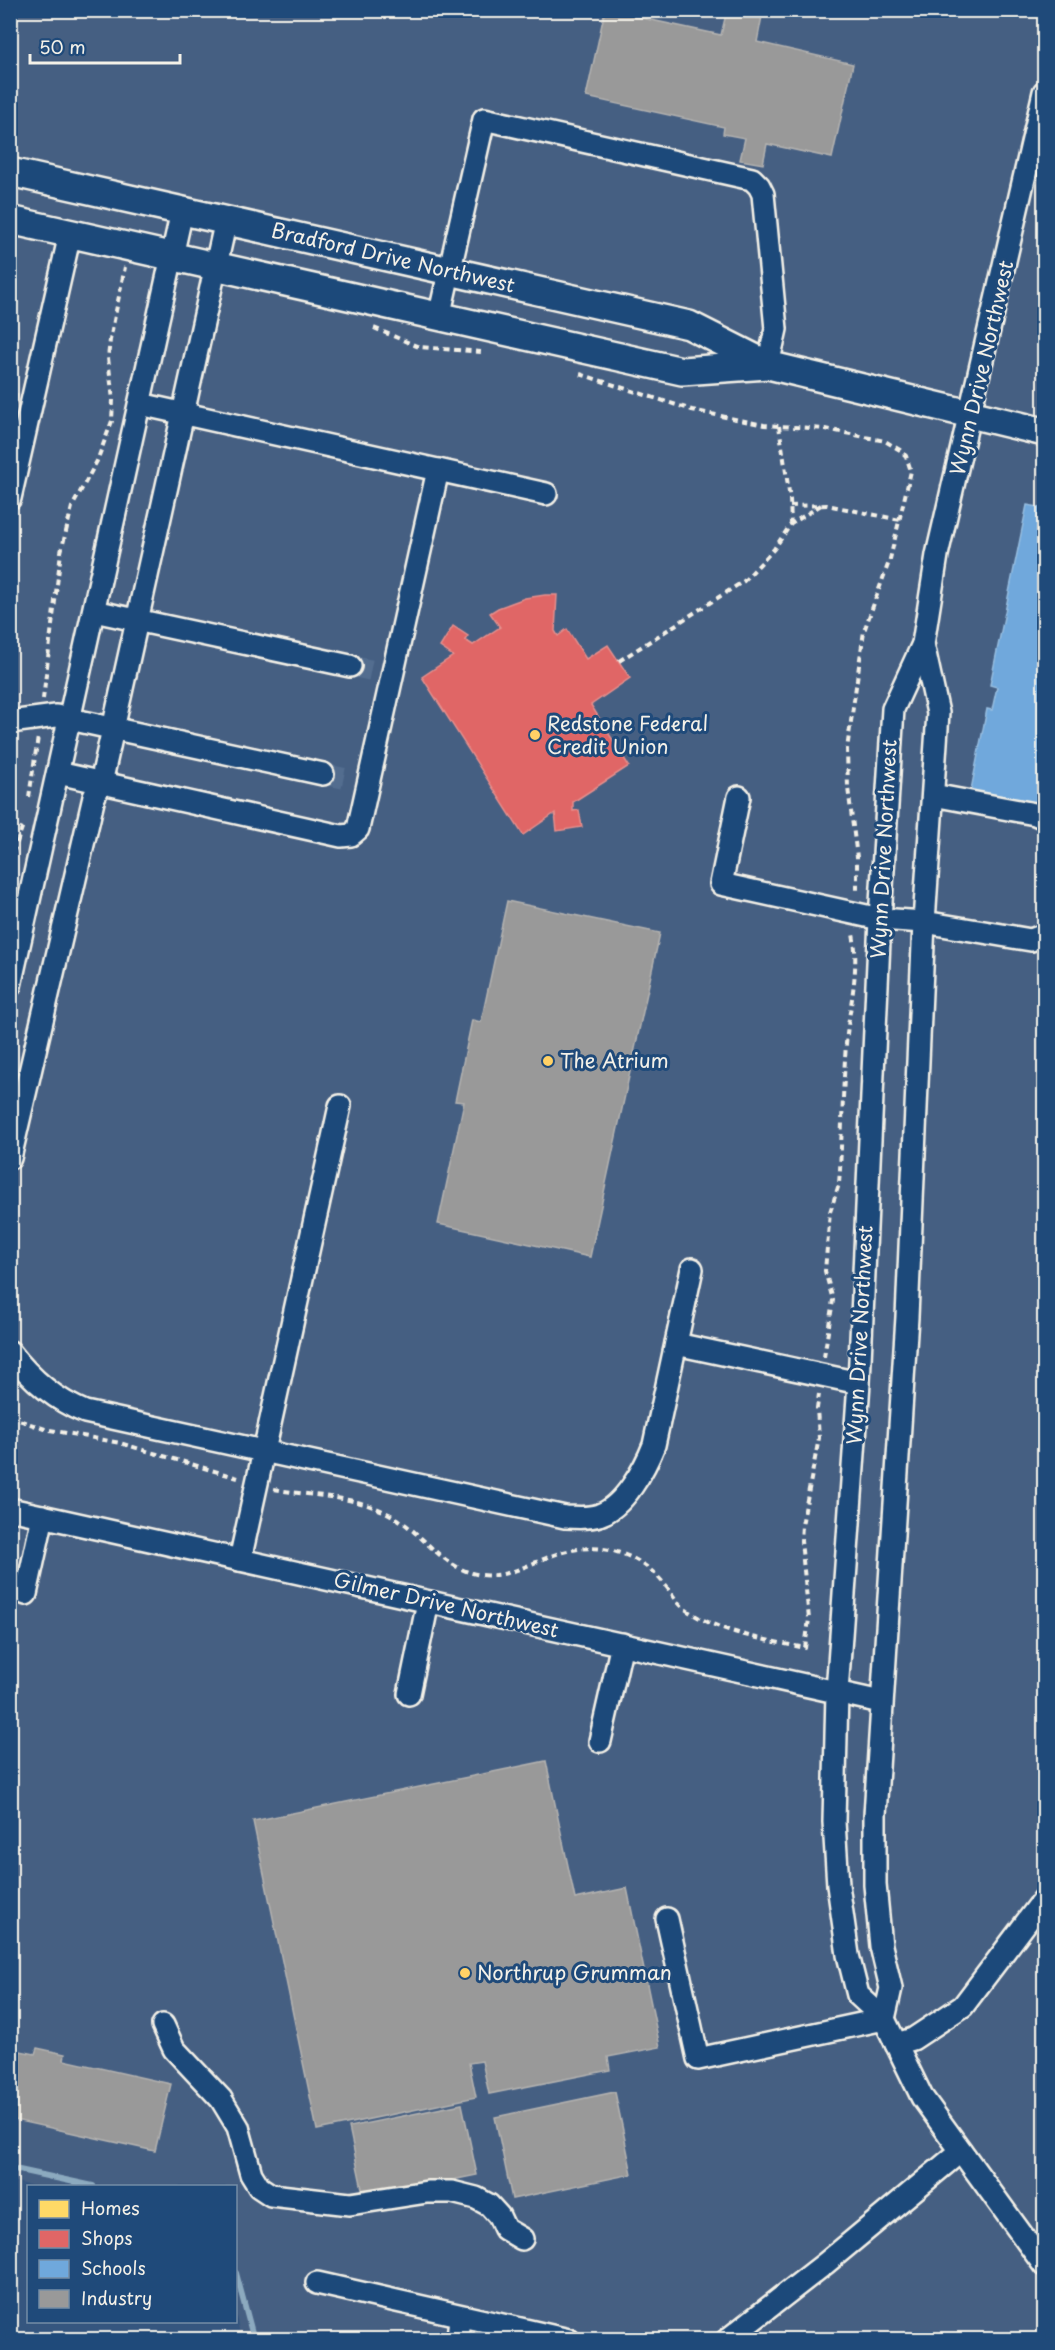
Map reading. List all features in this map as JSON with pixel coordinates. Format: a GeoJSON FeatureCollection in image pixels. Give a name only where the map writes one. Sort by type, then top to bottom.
{"type":"FeatureCollection","features":[{"type":"Feature","properties":{"kind":"main road","name":"Bradford Drive Northwest"},"geometry":{"type":"LineString","coordinates":[[10,172],[689,325],[768,365],[1044,432]]}},
{"type":"Feature","properties":{"kind":"main road","name":"Bradford Drive Northwest"},"geometry":{"type":"LineString","coordinates":[[10,220],[682,371],[768,365]]}},
{"type":"Feature","properties":{"kind":"street","name":"Wynn Drive Northwest"},"geometry":{"type":"LineString","coordinates":[[1044,92],[937,555],[923,644],[893,709],[880,919],[859,1383],[837,1692],[834,1822],[838,1885],[848,1955],[858,1995],[884,2019],[922,2097],[1044,2265]]}},
{"type":"Feature","properties":{"kind":"street"},"geometry":{"type":"LineString","coordinates":[[440,317],[484,118],[752,179],[763,194],[776,328],[768,365]]}},
{"type":"Feature","properties":{"kind":"street"},"geometry":{"type":"LineString","coordinates":[[10,986],[182,211]]}},
{"type":"Feature","properties":{"kind":"street"},"geometry":{"type":"LineString","coordinates":[[10,1158],[94,797],[101,783],[114,728],[226,220]]}},
{"type":"Feature","properties":{"kind":"street"},"geometry":{"type":"LineString","coordinates":[[10,498],[70,234]]}},
{"type":"Feature","properties":{"kind":"street"},"geometry":{"type":"LineString","coordinates":[[140,404],[546,494]]}},
{"type":"Feature","properties":{"kind":"street"},"geometry":{"type":"LineString","coordinates":[[58,773],[341,836],[351,835],[358,829],[360,782],[384,673],[438,470]]}},
{"type":"Feature","properties":{"kind":"street"},"geometry":{"type":"LineString","coordinates":[[94,611],[350,666]]}},
{"type":"Feature","properties":{"kind":"street","name":"Wynn Drive Northwest"},"geometry":{"type":"LineString","coordinates":[[884,2019],[891,1988],[882,1946],[875,1885],[875,1815],[907,1317],[924,922],[938,713],[923,644]]}},
{"type":"Feature","properties":{"kind":"street"},"geometry":{"type":"LineString","coordinates":[[10,722],[56,716],[324,774]]}},
{"type":"Feature","properties":{"kind":"street"},"geometry":{"type":"LineString","coordinates":[[933,795],[1035,814],[1044,818]]}},
{"type":"Feature","properties":{"kind":"street"},"geometry":{"type":"LineString","coordinates":[[739,797],[721,884],[880,919],[924,922],[1031,940],[1044,935]]}},
{"type":"Feature","properties":{"kind":"street"},"geometry":{"type":"LineString","coordinates":[[240,1560],[340,1106]]}},
{"type":"Feature","properties":{"kind":"street"},"geometry":{"type":"LineString","coordinates":[[10,1352],[23,1368],[54,1395],[85,1412],[565,1517],[597,1516],[609,1510],[619,1501],[649,1458],[654,1445],[692,1269]]}},
{"type":"Feature","properties":{"kind":"street"},"geometry":{"type":"LineString","coordinates":[[676,1344],[859,1383]]}},
{"type":"Feature","properties":{"kind":"street","name":"Gilmer Drive Northwest"},"geometry":{"type":"LineString","coordinates":[[10,1509],[881,1702]]}},
{"type":"Feature","properties":{"kind":"street"},"geometry":{"type":"LineString","coordinates":[[26,1594],[43,1516]]}},
{"type":"Feature","properties":{"kind":"street"},"geometry":{"type":"LineString","coordinates":[[409,1694],[428,1602]]}},
{"type":"Feature","properties":{"kind":"street"},"geometry":{"type":"LineString","coordinates":[[600,1742],[622,1644]]}},
{"type":"Feature","properties":{"kind":"street"},"geometry":{"type":"LineString","coordinates":[[896,2044],[912,2039],[963,2006],[1044,1899]]}},
{"type":"Feature","properties":{"kind":"street"},"geometry":{"type":"LineString","coordinates":[[667,1919],[698,2059],[884,2019]]}},
{"type":"Feature","properties":{"kind":"street"},"geometry":{"type":"LineString","coordinates":[[164,2025],[174,2049],[221,2099],[238,2127],[251,2174],[259,2187],[272,2195],[350,2204],[427,2192],[452,2193],[476,2198],[489,2205],[499,2216],[505,2229],[522,2239]]}},
{"type":"Feature","properties":{"kind":"street"},"geometry":{"type":"LineString","coordinates":[[727,2340],[826,2263],[961,2151]]}},
{"type":"Feature","properties":{"kind":"street"},"geometry":{"type":"LineString","coordinates":[[317,2283],[459,2317],[569,2340]]}},
{"type":"Feature","properties":{"kind":"street"},"geometry":{"type":"LineString","coordinates":[[458,2340],[459,2317]]}},
{"type":"Feature","properties":{"kind":"path"},"geometry":{"type":"LineString","coordinates":[[779,426],[790,506],[790,524]]}},
{"type":"Feature","properties":{"kind":"path"},"geometry":{"type":"LineString","coordinates":[[10,1417],[45,1429],[120,1443],[276,1490],[361,1503],[386,1512],[404,1522],[444,1560],[462,1571],[483,1575],[502,1575],[520,1570],[548,1557],[584,1547],[617,1552],[637,1559],[653,1571],[683,1607],[698,1618],[753,1636],[806,1648],[809,1619],[801,1525],[819,1438],[817,1408],[833,1300],[825,1271],[830,1212],[837,1193],[840,1170],[846,1046],[856,961],[852,932],[857,857],[848,788],[847,749],[864,631],[890,559],[911,471],[906,456]]}},
{"type":"Feature","properties":{"kind":"path"},"geometry":{"type":"LineString","coordinates":[[619,661],[744,581],[774,549],[790,524],[821,505]]}},
{"type":"Feature","properties":{"kind":"path"},"geometry":{"type":"LineString","coordinates":[[790,506],[844,507],[900,520]]}},
{"type":"Feature","properties":{"kind":"shaded area"},"geometry":{"type":"Polygon","coordinates":[[[11,11],[1044,11],[1044,2339],[241,2339],[237,2321],[237,2185],[29,2185],[11,2181],[11,11]]]}},
{"type":"Feature","properties":{"kind":"building: Homes"},"geometry":{"type":"Polygon","coordinates":[[[1044,350],[1044,369],[1040,368],[1044,350]]]}},
{"type":"Feature","properties":{"kind":"building: Shops","name":"Redstone Federal Credit Union"},"geometry":{"type":"Polygon","coordinates":[[[557,595],[555,631],[558,636],[567,629],[586,659],[608,645],[630,678],[591,705],[629,766],[573,802],[573,811],[579,810],[582,827],[557,831],[555,813],[523,835],[422,677],[453,656],[440,647],[453,626],[468,636],[465,640],[473,645],[500,627],[490,613],[525,598],[557,595]]]}},
{"type":"Feature","properties":{"kind":"building: Schools"},"geometry":{"type":"Polygon","coordinates":[[[1027,505],[1044,508],[1044,805],[971,790],[987,709],[992,710],[997,687],[990,685],[1027,505]]]}},
{"type":"Feature","properties":{"kind":"building: Industry"},"geometry":{"type":"Polygon","coordinates":[[[605,10],[721,35],[727,10],[759,10],[763,11],[757,42],[853,64],[832,158],[767,144],[763,164],[740,160],[745,138],[723,134],[724,127],[586,97],[605,10]]]}},
{"type":"Feature","properties":{"kind":"building: Industry"},"geometry":{"type":"Polygon","coordinates":[[[10,392],[18,394],[10,428],[10,392]]]}},
{"type":"Feature","properties":{"kind":"building: Industry","name":"The Atrium"},"geometry":{"type":"Polygon","coordinates":[[[507,901],[660,933],[590,1257],[438,1224],[464,1102],[455,1101],[472,1020],[481,1022],[507,901]]]}},
{"type":"Feature","properties":{"kind":"building: Industry","name":"Northrup Grumman"},"geometry":{"type":"Polygon","coordinates":[[[546,1761],[575,1899],[627,1888],[660,2047],[608,2057],[610,2070],[489,2094],[482,2061],[469,2063],[476,2097],[317,2130],[253,1821],[546,1761]]]}},
{"type":"Feature","properties":{"kind":"building: Industry"},"geometry":{"type":"Polygon","coordinates":[[[37,2048],[65,2054],[64,2060],[171,2084],[155,2151],[10,2119],[10,2049],[35,2054],[37,2048]]]}},
{"type":"Feature","properties":{"kind":"building: Industry"},"geometry":{"type":"Polygon","coordinates":[[[615,2092],[632,2174],[512,2199],[495,2117],[615,2092]]]}},
{"type":"Feature","properties":{"kind":"building: Industry"},"geometry":{"type":"Polygon","coordinates":[[[462,2104],[477,2175],[364,2198],[349,2127],[462,2104]]]}},
{"type":"Feature","properties":{"kind":"waterway"},"geometry":{"type":"LineString","coordinates":[[10,2168],[88,2185]]}},
{"type":"Feature","properties":{"kind":"waterway"},"geometry":{"type":"LineString","coordinates":[[237,2277],[254,2340]]}},
{"type":"Feature","properties":{"kind":"tunnel"},"geometry":{"type":"LineString","coordinates":[[350,666],[375,671]]}},
{"type":"Feature","properties":{"kind":"tunnel"},"geometry":{"type":"LineString","coordinates":[[323,774],[352,780]]}},
{"type":"Feature","properties":{"kind":"place","name":"Redstone Federal Credit Union"},"geometry":{"type":"Point","coordinates":[535,735]}},
{"type":"Feature","properties":{"kind":"place","name":"The Atrium"},"geometry":{"type":"Point","coordinates":[548,1061]}},
{"type":"Feature","properties":{"kind":"place","name":"Northrup Grumman"},"geometry":{"type":"Point","coordinates":[465,1973]}}]}
